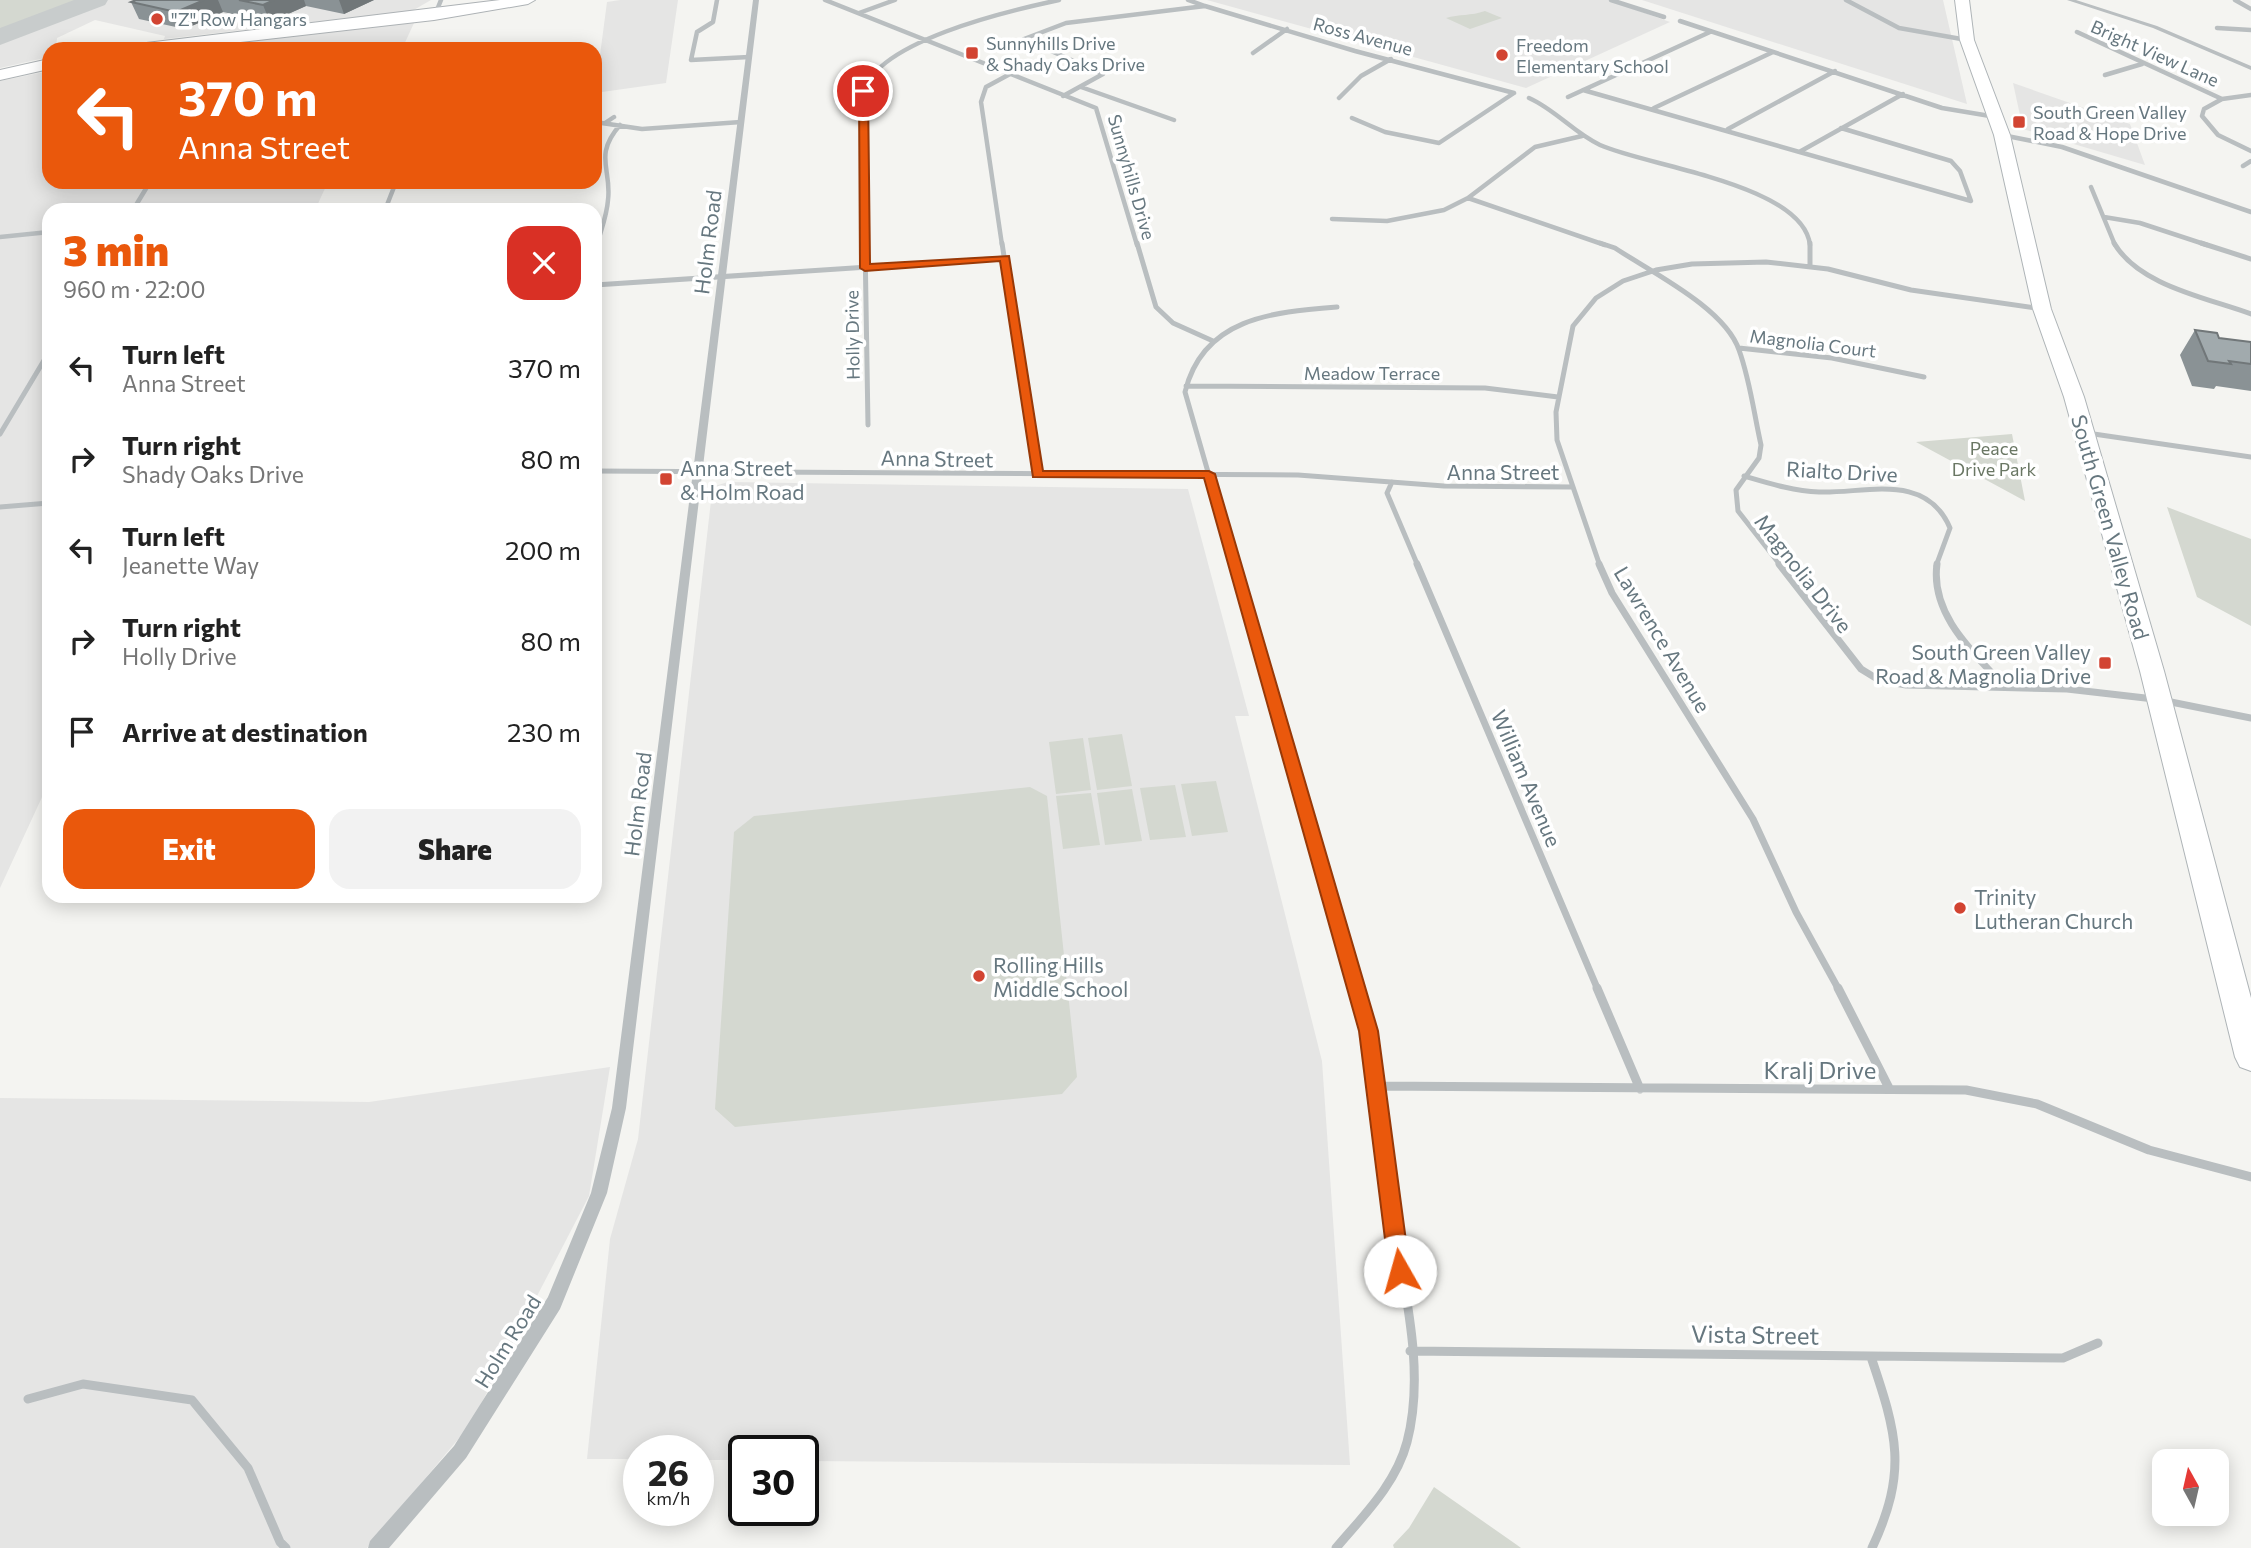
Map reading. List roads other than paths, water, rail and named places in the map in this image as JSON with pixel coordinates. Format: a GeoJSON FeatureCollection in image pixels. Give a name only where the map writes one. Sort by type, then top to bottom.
{"type":"FeatureCollection","features":[{"type":"Feature","properties":{"kind":"main road"},"geometry":{"type":"LineString","coordinates":[[238,42],[528,0]]}},
{"type":"Feature","properties":{"kind":"main road","name":"South Green Valley Road"},"geometry":{"type":"LineString","coordinates":[[1962,0],[1966,40],[1997,117],[2042,309],[2083,432],[2158,699],[2251,1057]]}},
{"type":"Feature","properties":{"kind":"main road"},"geometry":{"type":"LineString","coordinates":[[0,75],[42,66]]}},
{"type":"Feature","properties":{"kind":"street"},"geometry":{"type":"LineString","coordinates":[[434,15],[441,0]]}},
{"type":"Feature","properties":{"kind":"street"},"geometry":{"type":"LineString","coordinates":[[716,0],[713,22],[697,32],[691,60],[749,57]]}},
{"type":"Feature","properties":{"kind":"street","name":"Holm Road"},"geometry":{"type":"LineString","coordinates":[[377,1548],[460,1452],[554,1303],[599,1193],[619,1108],[756,0]]}},
{"type":"Feature","properties":{"kind":"street","name":"Sunnyhills Drive"},"geometry":{"type":"LineString","coordinates":[[825,0],[1063,96],[1088,103],[1099,112],[1156,307],[1172,323],[1213,341]]}},
{"type":"Feature","properties":{"kind":"street"},"geometry":{"type":"LineString","coordinates":[[859,13],[895,0]]}},
{"type":"Feature","properties":{"kind":"street","name":"Holly Drive"},"geometry":{"type":"LineString","coordinates":[[868,425],[864,86],[872,72],[887,59],[1014,10],[1059,0]]}},
{"type":"Feature","properties":{"kind":"street","name":"Ross Avenue"},"geometry":{"type":"LineString","coordinates":[[1188,0],[1514,93],[1438,144],[1385,132],[1352,118]]}},
{"type":"Feature","properties":{"kind":"street"},"geometry":{"type":"LineString","coordinates":[[1611,0],[1664,18]]}},
{"type":"Feature","properties":{"kind":"street"},"geometry":{"type":"LineString","coordinates":[[1846,0],[1899,28],[1966,40]]}},
{"type":"Feature","properties":{"kind":"street"},"geometry":{"type":"LineString","coordinates":[[2070,0],[2155,27],[2251,68]]}},
{"type":"Feature","properties":{"kind":"street"},"geometry":{"type":"LineString","coordinates":[[2235,0],[2251,9]]}},
{"type":"Feature","properties":{"kind":"street"},"geometry":{"type":"LineString","coordinates":[[1063,96],[1103,74],[1025,42],[1024,39],[1066,23],[1205,6]]}},
{"type":"Feature","properties":{"kind":"street"},"geometry":{"type":"LineString","coordinates":[[1680,21],[1942,108],[1997,117]]}},
{"type":"Feature","properties":{"kind":"street"},"geometry":{"type":"LineString","coordinates":[[2217,28],[2251,30]]}},
{"type":"Feature","properties":{"kind":"street"},"geometry":{"type":"LineString","coordinates":[[1254,53],[1287,29]]}},
{"type":"Feature","properties":{"kind":"street"},"geometry":{"type":"LineString","coordinates":[[1568,97],[1711,31]]}},
{"type":"Feature","properties":{"kind":"street","name":"Bright View Lane"},"geometry":{"type":"LineString","coordinates":[[2077,32],[2222,99]]}},
{"type":"Feature","properties":{"kind":"street"},"geometry":{"type":"LineString","coordinates":[[1654,109],[1774,51]]}},
{"type":"Feature","properties":{"kind":"street"},"geometry":{"type":"LineString","coordinates":[[1339,98],[1361,76],[1391,59]]}},
{"type":"Feature","properties":{"kind":"street"},"geometry":{"type":"LineString","coordinates":[[2105,75],[2143,64]]}},
{"type":"Feature","properties":{"kind":"street"},"geometry":{"type":"LineString","coordinates":[[1728,130],[1835,71]]}},
{"type":"Feature","properties":{"kind":"street"},"geometry":{"type":"LineString","coordinates":[[1011,74],[989,84],[981,97],[1037,474]]}},
{"type":"Feature","properties":{"kind":"street"},"geometry":{"type":"LineString","coordinates":[[1081,87],[1174,120]]}},
{"type":"Feature","properties":{"kind":"street"},"geometry":{"type":"LineString","coordinates":[[1583,90],[1970,201],[1960,171],[1951,161],[1841,128]]}},
{"type":"Feature","properties":{"kind":"street"},"geometry":{"type":"LineString","coordinates":[[1801,151],[1903,94]]}},
{"type":"Feature","properties":{"kind":"street"},"geometry":{"type":"LineString","coordinates":[[2251,95],[2222,99],[2204,109],[2203,120],[2222,138],[2251,151]]}},
{"type":"Feature","properties":{"kind":"street"},"geometry":{"type":"LineString","coordinates":[[1529,98],[1561,113],[1582,136],[1626,154],[1738,187],[1772,201],[1791,215],[1808,235],[1810,267]]}},
{"type":"Feature","properties":{"kind":"street"},"geometry":{"type":"LineString","coordinates":[[605,123],[614,117]]}},
{"type":"Feature","properties":{"kind":"street"},"geometry":{"type":"LineString","coordinates":[[602,123],[642,129],[741,122]]}},
{"type":"Feature","properties":{"kind":"street"},"geometry":{"type":"LineString","coordinates":[[602,218],[609,198],[603,159],[612,133],[620,125]]}},
{"type":"Feature","properties":{"kind":"street"},"geometry":{"type":"LineString","coordinates":[[2002,135],[2062,147],[2251,212]]}},
{"type":"Feature","properties":{"kind":"street"},"geometry":{"type":"LineString","coordinates":[[1332,219],[1374,222],[1413,218],[1444,210],[1468,198],[1535,148],[1582,136]]}},
{"type":"Feature","properties":{"kind":"street"},"geometry":{"type":"LineString","coordinates":[[2243,166],[2251,161]]}},
{"type":"Feature","properties":{"kind":"street"},"geometry":{"type":"LineString","coordinates":[[2091,187],[2120,251],[2138,268],[2251,314]]}},
{"type":"Feature","properties":{"kind":"street","name":"Magnolia Drive"},"geometry":{"type":"LineString","coordinates":[[1468,198],[1615,248],[1653,272],[1726,326],[1739,348],[1761,445],[1759,458],[1744,475],[1735,497],[1742,519],[1861,669],[1879,680],[1906,685],[2099,691],[2158,699],[2251,718]]}},
{"type":"Feature","properties":{"kind":"street"},"geometry":{"type":"LineString","coordinates":[[2104,217],[2140,223],[2251,260]]}},
{"type":"Feature","properties":{"kind":"street"},"geometry":{"type":"LineString","coordinates":[[0,237],[42,233]]}},
{"type":"Feature","properties":{"kind":"street"},"geometry":{"type":"LineString","coordinates":[[602,285],[1005,258]]}},
{"type":"Feature","properties":{"kind":"street","name":"Lawrence Avenue"},"geometry":{"type":"LineString","coordinates":[[1889,1088],[1869,1044],[1796,912],[1753,819],[1612,593],[1593,552],[1555,429],[1558,397],[1570,337],[1580,314],[1615,286],[1653,272],[1695,263],[1734,261],[1810,267],[1911,290],[2042,309]]}},
{"type":"Feature","properties":{"kind":"street"},"geometry":{"type":"LineString","coordinates":[[1336,1548],[1387,1483],[1406,1446],[1413,1411],[1410,1351],[1366,1021],[1186,399],[1186,386],[1194,363],[1213,341],[1237,327],[1265,316],[1337,307]]}},
{"type":"Feature","properties":{"kind":"street","name":"Magnolia Court"},"geometry":{"type":"LineString","coordinates":[[1739,348],[1818,354],[1872,363],[1924,377]]}},
{"type":"Feature","properties":{"kind":"street"},"geometry":{"type":"LineString","coordinates":[[0,435],[42,364]]}},
{"type":"Feature","properties":{"kind":"street","name":"Meadow Terrace"},"geometry":{"type":"LineString","coordinates":[[1186,386],[1485,388],[1558,397]]}},
{"type":"Feature","properties":{"kind":"street"},"geometry":{"type":"LineString","coordinates":[[2083,432],[2251,457]]}},
{"type":"Feature","properties":{"kind":"street","name":"Anna Street"},"geometry":{"type":"LineString","coordinates":[[602,471],[1335,476],[1444,486],[1572,487]]}},
{"type":"Feature","properties":{"kind":"street","name":"Rialto Drive"},"geometry":{"type":"LineString","coordinates":[[1744,475],[1789,488],[1820,492],[1868,487],[1894,489],[1916,496],[1940,512],[1950,528],[1936,564],[1936,583],[1941,602],[1955,628],[2005,687]]}},
{"type":"Feature","properties":{"kind":"street","name":"William Avenue"},"geometry":{"type":"LineString","coordinates":[[1392,482],[1387,493],[1640,1088]]}},
{"type":"Feature","properties":{"kind":"street"},"geometry":{"type":"LineString","coordinates":[[0,507],[42,504]]}},
{"type":"Feature","properties":{"kind":"street","name":"Kralj Drive"},"geometry":{"type":"LineString","coordinates":[[1375,1086],[1966,1090],[2010,1097],[2065,1114],[2149,1150],[2251,1177]]}},
{"type":"Feature","properties":{"kind":"street","name":"Vista Street"},"geometry":{"type":"LineString","coordinates":[[1410,1351],[2063,1358],[2098,1343]]}},
{"type":"Feature","properties":{"kind":"street"},"geometry":{"type":"LineString","coordinates":[[1871,1357],[1895,1431],[1897,1451],[1891,1506],[1872,1548]]}},
{"type":"Feature","properties":{"kind":"street"},"geometry":{"type":"LineString","coordinates":[[28,1399],[83,1384],[192,1400],[248,1468],[280,1542],[286,1548]]}},
{"type":"Feature","properties":{"kind":"place","name":"\"Z\" Row Hangars"},"geometry":{"type":"Point","coordinates":[157,19]}},
{"type":"Feature","properties":{"kind":"place","name":"Sunnyhills Drive & Shady Oaks Drive"},"geometry":{"type":"Point","coordinates":[972,53]}},
{"type":"Feature","properties":{"kind":"place","name":"Freedom Elementary School"},"geometry":{"type":"Point","coordinates":[1502,55]}},
{"type":"Feature","properties":{"kind":"place","name":"South Green Valley Road & Hope Drive"},"geometry":{"type":"Point","coordinates":[2019,122]}},
{"type":"Feature","properties":{"kind":"place","name":"Anna Street & Holm Road"},"geometry":{"type":"Point","coordinates":[666,479]}},
{"type":"Feature","properties":{"kind":"place","name":"South Green Valley Road & Magnolia Drive"},"geometry":{"type":"Point","coordinates":[2105,663]}},
{"type":"Feature","properties":{"kind":"place","name":"Trinity Lutheran Church"},"geometry":{"type":"Point","coordinates":[1960,908]}},
{"type":"Feature","properties":{"kind":"place","name":"Rolling Hills Middle School"},"geometry":{"type":"Point","coordinates":[979,976]}},
{"type":"Feature","properties":{"kind":"park label","name":"Peace Drive Park"},"geometry":{"type":"Point","coordinates":[1994,458]}}]}
